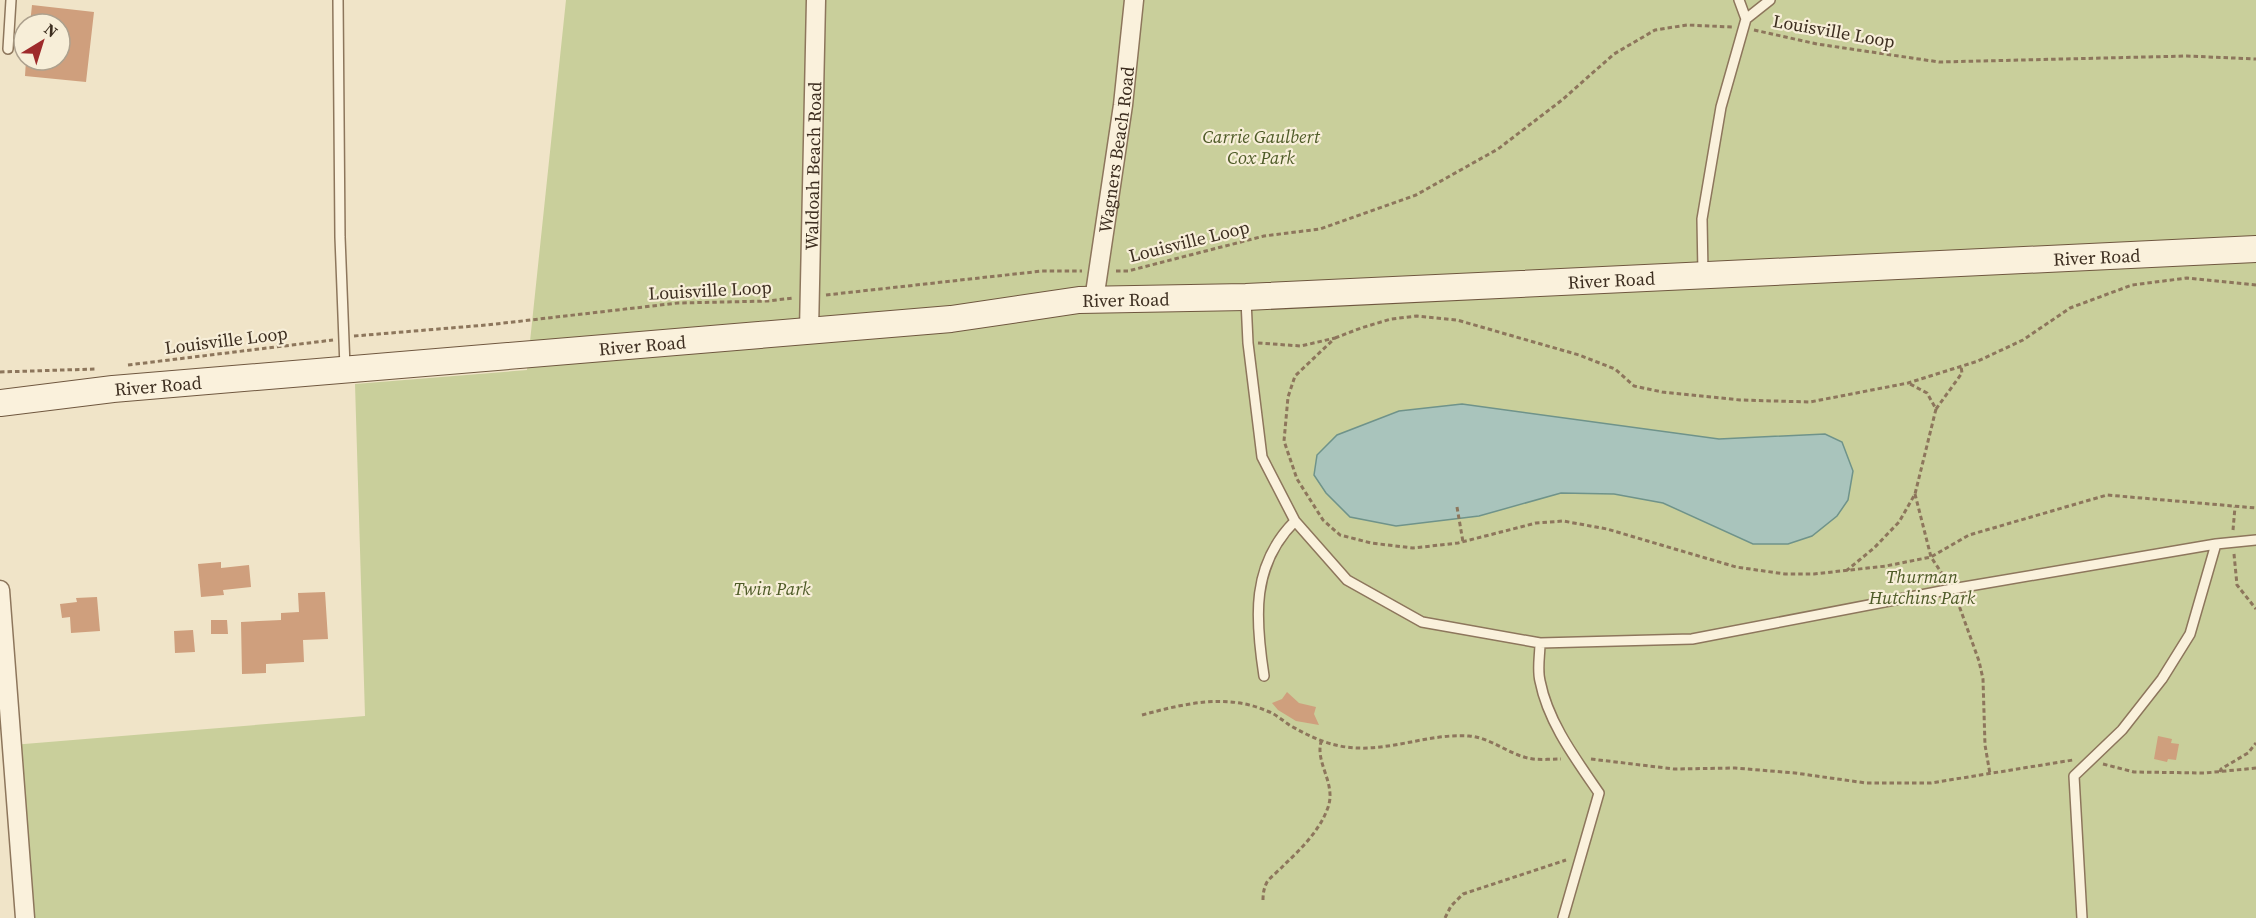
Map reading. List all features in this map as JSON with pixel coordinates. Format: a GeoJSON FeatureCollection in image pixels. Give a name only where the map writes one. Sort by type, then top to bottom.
{"type":"FeatureCollection","features":[{"type":"Feature","properties":{"kind":"street","name":"Waldoah Beach Road"},"geometry":{"type":"LineString","coordinates":[[809,331],[816,0]]}},
{"type":"Feature","properties":{"kind":"street","name":"Wagners Beach Road"},"geometry":{"type":"LineString","coordinates":[[1094,300],[1123,105],[1134,0]]}},
{"type":"Feature","properties":{"kind":"street","name":"River Road"},"geometry":{"type":"LineString","coordinates":[[0,403],[113,389],[951,319],[1079,300],[1246,297],[2256,249]]}},
{"type":"Feature","properties":{"kind":"street"},"geometry":{"type":"LineString","coordinates":[[0,590],[3,678],[25,918]]}},
{"type":"Feature","properties":{"kind":"lane"},"geometry":{"type":"LineString","coordinates":[[8,49],[10,0]]}},
{"type":"Feature","properties":{"kind":"lane"},"geometry":{"type":"LineString","coordinates":[[338,0],[340,237],[345,370]]}},
{"type":"Feature","properties":{"kind":"lane"},"geometry":{"type":"LineString","coordinates":[[1739,0],[1745,23]]}},
{"type":"Feature","properties":{"kind":"lane"},"geometry":{"type":"LineString","coordinates":[[1703,274],[1702,219],[1720,107],[1745,23],[1770,0]]}},
{"type":"Feature","properties":{"kind":"lane"},"geometry":{"type":"LineString","coordinates":[[1246,297],[1248,343],[1262,457],[1295,520],[1347,580],[1422,622],[1540,643],[1692,639],[1952,589],[2216,544],[2256,540]]}},
{"type":"Feature","properties":{"kind":"lane"},"geometry":{"type":"LineString","coordinates":[[1264,676],[1258,605],[1268,558],[1281,534],[1295,520]]}},
{"type":"Feature","properties":{"kind":"lane"},"geometry":{"type":"LineString","coordinates":[[2082,918],[2074,776],[2122,730],[2162,679],[2190,634],[2216,544]]}},
{"type":"Feature","properties":{"kind":"lane"},"geometry":{"type":"LineString","coordinates":[[1540,643],[1539,678],[1549,711],[1576,759],[1599,793],[1563,918]]}},
{"type":"Feature","properties":{"kind":"path","name":"Louisville Loop"},"geometry":{"type":"LineString","coordinates":[[122,366],[344,339],[353,336],[487,325],[678,303],[768,301],[1042,271],[1128,271],[1264,236],[1320,229],[1416,195],[1498,149],[1562,100],[1614,54],[1655,30],[1687,25],[1745,23],[1817,44],[1939,62],[2187,56],[2256,59]]}},
{"type":"Feature","properties":{"kind":"path"},"geometry":{"type":"LineString","coordinates":[[1248,343],[1301,346],[1335,338],[1391,319],[1417,316],[1457,320],[1579,355],[1615,369],[1634,386],[1662,392],[1740,400],[1810,402],[1908,383],[1978,361],[2023,340],[2070,308],[2132,285],[2187,278],[2256,285]]}},
{"type":"Feature","properties":{"kind":"path"},"geometry":{"type":"LineString","coordinates":[[1335,338],[1295,376],[1288,397],[1284,441],[1297,479],[1323,520],[1340,535],[1371,543],[1413,548],[1463,542],[1536,523],[1563,520],[1606,529],[1736,567],[1785,574],[1814,574],[1886,566],[1931,557],[1969,535],[2107,495],[2256,508]]}},
{"type":"Feature","properties":{"kind":"path"},"geometry":{"type":"LineString","coordinates":[[1845,571],[1874,548],[1899,522],[1915,494],[1936,409],[1962,373],[1960,366]]}},
{"type":"Feature","properties":{"kind":"path"},"geometry":{"type":"LineString","coordinates":[[0,372],[101,368]]}},
{"type":"Feature","properties":{"kind":"path"},"geometry":{"type":"LineString","coordinates":[[1908,383],[1926,393],[1936,409]]}},
{"type":"Feature","properties":{"kind":"path"},"geometry":{"type":"LineString","coordinates":[[1915,494],[1931,557],[1952,589],[1979,661],[1983,679],[1985,745],[1990,775]]}},
{"type":"Feature","properties":{"kind":"path"},"geometry":{"type":"LineString","coordinates":[[1457,507],[1463,542]]}},
{"type":"Feature","properties":{"kind":"path"},"geometry":{"type":"LineString","coordinates":[[2237,585],[2256,609]]}},
{"type":"Feature","properties":{"kind":"path"},"geometry":{"type":"LineString","coordinates":[[1142,715],[1196,702],[1222,701],[1247,704],[1269,711],[1321,742],[1348,747],[1372,747],[1452,735],[1471,736],[1489,740],[1533,759],[1604,759],[1674,769],[1735,768],[1796,773],[1866,783],[1931,783],[2070,760],[2090,761],[2134,772],[2220,772],[2256,768]]}},
{"type":"Feature","properties":{"kind":"path"},"geometry":{"type":"LineString","coordinates":[[1263,900],[1263,891],[1268,881],[1303,846],[1327,810],[1330,798],[1328,777],[1319,749],[1321,742]]}},
{"type":"Feature","properties":{"kind":"path"},"geometry":{"type":"LineString","coordinates":[[2220,772],[2221,769],[2248,753],[2256,743]]}},
{"type":"Feature","properties":{"kind":"path"},"geometry":{"type":"LineString","coordinates":[[1445,918],[1451,906],[1463,894],[1581,855]]}},
{"type":"Feature","properties":{"kind":"green space"},"geometry":{"type":"Polygon","coordinates":[[[566,0],[2256,0],[2256,918],[32,918],[12,745],[365,716],[355,384],[527,370],[566,0]]]}},
{"type":"Feature","properties":{"kind":"water"},"geometry":{"type":"Polygon","coordinates":[[[1462,404],[1719,439],[1825,434],[1842,442],[1853,471],[1848,500],[1837,516],[1812,536],[1788,544],[1753,544],[1663,503],[1614,494],[1561,493],[1479,516],[1396,526],[1350,517],[1326,493],[1314,475],[1317,455],[1337,435],[1399,411],[1462,404]]]}},
{"type":"Feature","properties":{"kind":"building"},"geometry":{"type":"Polygon","coordinates":[[[32,5],[94,12],[86,82],[25,76],[25,72],[72,72],[72,12],[31,12],[32,5]]]}},
{"type":"Feature","properties":{"kind":"building"},"geometry":{"type":"Polygon","coordinates":[[[221,562],[221,568],[249,565],[251,587],[223,590],[224,595],[201,597],[198,564],[221,562]]]}},
{"type":"Feature","properties":{"kind":"building"},"geometry":{"type":"Polygon","coordinates":[[[325,592],[328,639],[303,640],[304,662],[266,664],[266,673],[242,674],[241,622],[281,620],[281,613],[299,612],[298,593],[325,592]]]}},
{"type":"Feature","properties":{"kind":"building"},"geometry":{"type":"Polygon","coordinates":[[[97,597],[100,631],[71,633],[70,617],[62,618],[60,604],[77,602],[76,598],[97,597]]]}},
{"type":"Feature","properties":{"kind":"building"},"geometry":{"type":"Polygon","coordinates":[[[211,620],[227,620],[228,634],[211,634],[211,620]]]}},
{"type":"Feature","properties":{"kind":"building"},"geometry":{"type":"Polygon","coordinates":[[[193,630],[195,652],[175,653],[174,631],[193,630]]]}},
{"type":"Feature","properties":{"kind":"building"},"geometry":{"type":"Polygon","coordinates":[[[1287,692],[1299,703],[1316,707],[1314,714],[1319,725],[1296,721],[1278,710],[1272,703],[1282,699],[1287,692]]]}},
{"type":"Feature","properties":{"kind":"building"},"geometry":{"type":"Polygon","coordinates":[[[2158,736],[2172,739],[2171,743],[2179,744],[2176,760],[2168,759],[2167,762],[2154,759],[2158,736]]]}},
{"type":"Feature","properties":{"kind":"park label","name":"Carrie Gaulbert Cox Park"},"geometry":{"type":"Point","coordinates":[1261,146]}},
{"type":"Feature","properties":{"kind":"park label","name":"Thurman Hutchins Park"},"geometry":{"type":"Point","coordinates":[1922,586]}},
{"type":"Feature","properties":{"kind":"park label","name":"Twin Park"},"geometry":{"type":"Point","coordinates":[772,588]}}]}
